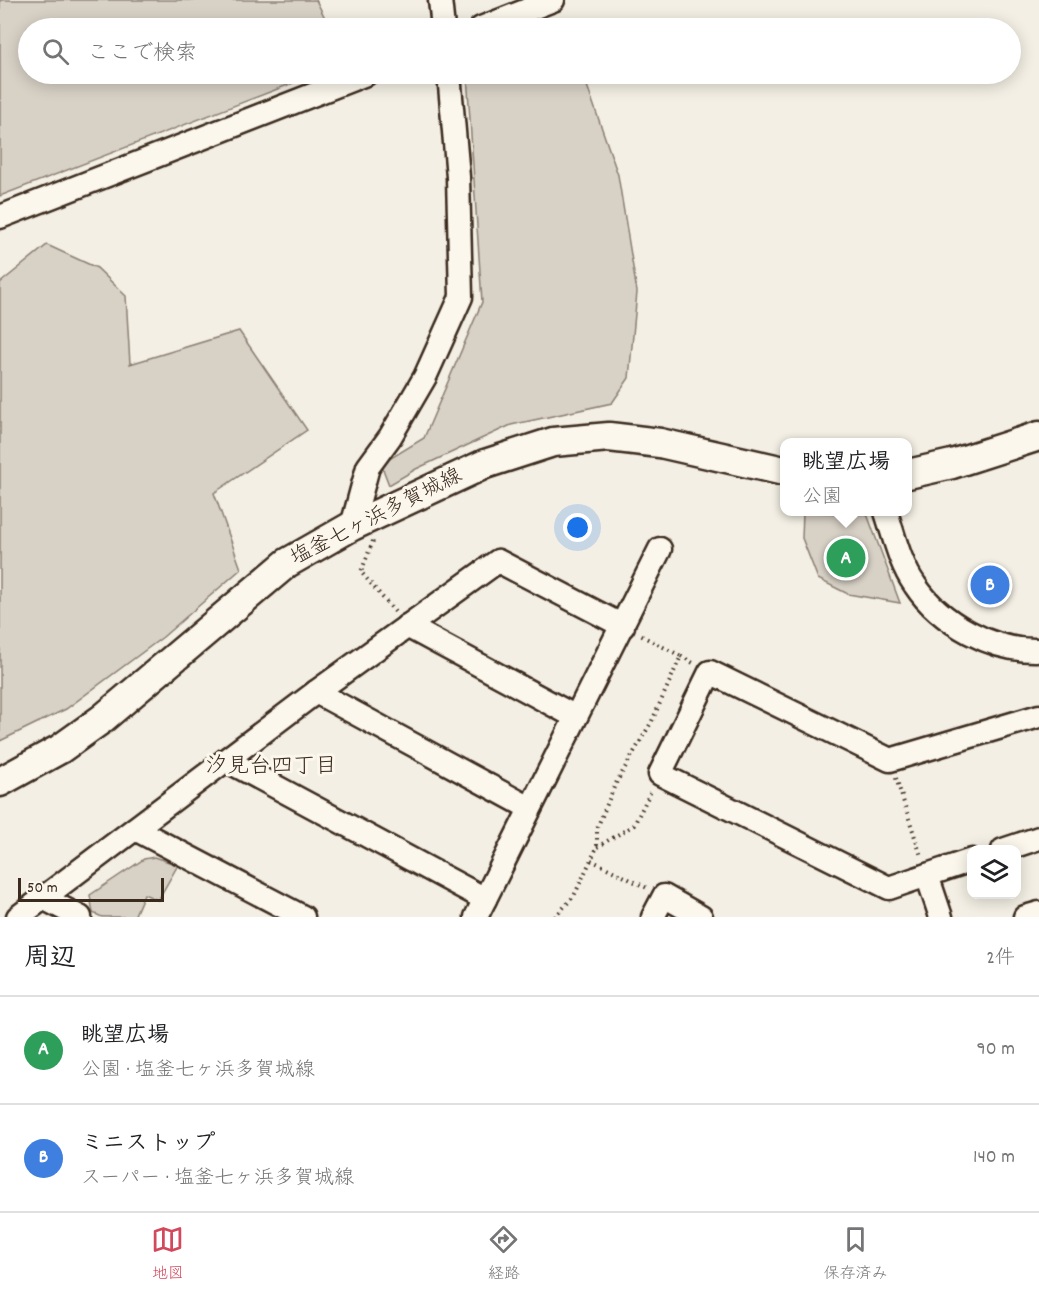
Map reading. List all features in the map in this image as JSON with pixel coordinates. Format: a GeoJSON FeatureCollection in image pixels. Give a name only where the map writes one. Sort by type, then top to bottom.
{"type":"FeatureCollection","features":[{"type":"Feature","properties":{"kind":"main road"},"geometry":{"type":"LineString","coordinates":[[912,473],[952,464],[1039,436]]}},
{"type":"Feature","properties":{"kind":"main road","name":"塩釜七ヶ浜多賀城線"},"geometry":{"type":"LineString","coordinates":[[3,776],[60,749],[102,719],[287,563],[352,526],[496,460],[529,448],[579,438],[609,437],[660,444],[780,470]]}},
{"type":"Feature","properties":{"kind":"street"},"geometry":{"type":"LineString","coordinates":[[440,0],[442,18]]}},
{"type":"Feature","properties":{"kind":"street"},"geometry":{"type":"LineString","coordinates":[[507,18],[553,0]]}},
{"type":"Feature","properties":{"kind":"street"},"geometry":{"type":"LineString","coordinates":[[0,216],[340,84]]}},
{"type":"Feature","properties":{"kind":"street"},"geometry":{"type":"LineString","coordinates":[[352,526],[368,467],[390,437],[425,377],[461,297],[458,177],[449,84]]}},
{"type":"Feature","properties":{"kind":"street"},"geometry":{"type":"LineString","coordinates":[[887,516],[902,559],[914,585],[929,603],[952,622],[981,637],[1011,647],[1039,650]]}},
{"type":"Feature","properties":{"kind":"street"},"geometry":{"type":"LineString","coordinates":[[226,760],[480,908],[528,807],[623,626],[660,549]]}},
{"type":"Feature","properties":{"kind":"street"},"geometry":{"type":"LineString","coordinates":[[18,917],[316,692],[498,561],[623,626]]}},
{"type":"Feature","properties":{"kind":"street"},"geometry":{"type":"LineString","coordinates":[[407,626],[574,716]]}},
{"type":"Feature","properties":{"kind":"street"},"geometry":{"type":"LineString","coordinates":[[967,862],[889,888],[660,774],[710,672],[890,760],[1039,716]]}},
{"type":"Feature","properties":{"kind":"street"},"geometry":{"type":"LineString","coordinates":[[316,692],[528,807]]}},
{"type":"Feature","properties":{"kind":"street"},"geometry":{"type":"LineString","coordinates":[[135,829],[303,917]]}},
{"type":"Feature","properties":{"kind":"street"},"geometry":{"type":"LineString","coordinates":[[1016,845],[1039,838]]}},
{"type":"Feature","properties":{"kind":"street"},"geometry":{"type":"LineString","coordinates":[[927,875],[941,917]]}},
{"type":"Feature","properties":{"kind":"street"},"geometry":{"type":"LineString","coordinates":[[653,917],[664,896],[701,917]]}},
{"type":"Feature","properties":{"kind":"street"},"geometry":{"type":"LineString","coordinates":[[43,898],[80,917]]}},
{"type":"Feature","properties":{"kind":"street"},"geometry":{"type":"LineString","coordinates":[[1025,917],[1039,913]]}},
{"type":"Feature","properties":{"kind":"path"},"geometry":{"type":"LineString","coordinates":[[378,593],[361,572],[385,510]]}},
{"type":"Feature","properties":{"kind":"path"},"geometry":{"type":"LineString","coordinates":[[555,917],[574,896],[597,847],[597,828],[615,785],[652,721],[681,656],[623,626]]}},
{"type":"Feature","properties":{"kind":"path"},"geometry":{"type":"LineString","coordinates":[[890,760],[927,875]]}},
{"type":"Feature","properties":{"kind":"path"},"geometry":{"type":"LineString","coordinates":[[597,847],[634,825],[660,774]]}},
{"type":"Feature","properties":{"kind":"path"},"geometry":{"type":"LineString","coordinates":[[591,860],[664,896]]}},
{"type":"Feature","properties":{"kind":"shaded area"},"geometry":{"type":"Polygon","coordinates":[[[0,0],[316,0],[325,18],[18,18],[18,84],[290,84],[0,196],[0,0]]]}},
{"type":"Feature","properties":{"kind":"shaded area"},"geometry":{"type":"Polygon","coordinates":[[[468,84],[586,84],[618,175],[637,292],[629,378],[612,403],[511,425],[416,469],[389,485],[381,464],[424,438],[482,302],[468,84]]]}},
{"type":"Feature","properties":{"kind":"shaded area"},"geometry":{"type":"Polygon","coordinates":[[[47,245],[97,268],[126,296],[130,364],[239,331],[307,430],[214,493],[241,569],[163,637],[66,709],[0,741],[0,283],[47,245]]]}},
{"type":"Feature","properties":{"kind":"shaded area"},"geometry":{"type":"Polygon","coordinates":[[[803,516],[868,516],[900,603],[848,594],[818,579],[802,538],[803,516]]]}},
{"type":"Feature","properties":{"kind":"shaded area"},"geometry":{"type":"Polygon","coordinates":[[[154,857],[178,865],[158,900],[144,894],[134,917],[102,917],[93,913],[90,895],[144,859],[154,857]]]}},
{"type":"Feature","properties":{"kind":"place","name":"眺望広場"},"geometry":{"type":"Point","coordinates":[846,558]}},
{"type":"Feature","properties":{"kind":"place","name":"ミニストップ"},"geometry":{"type":"Point","coordinates":[990,585]}},
{"type":"Feature","properties":{"kind":"district","name":"汐見台四丁目"},"geometry":{"type":"Point","coordinates":[271,767]}}]}
